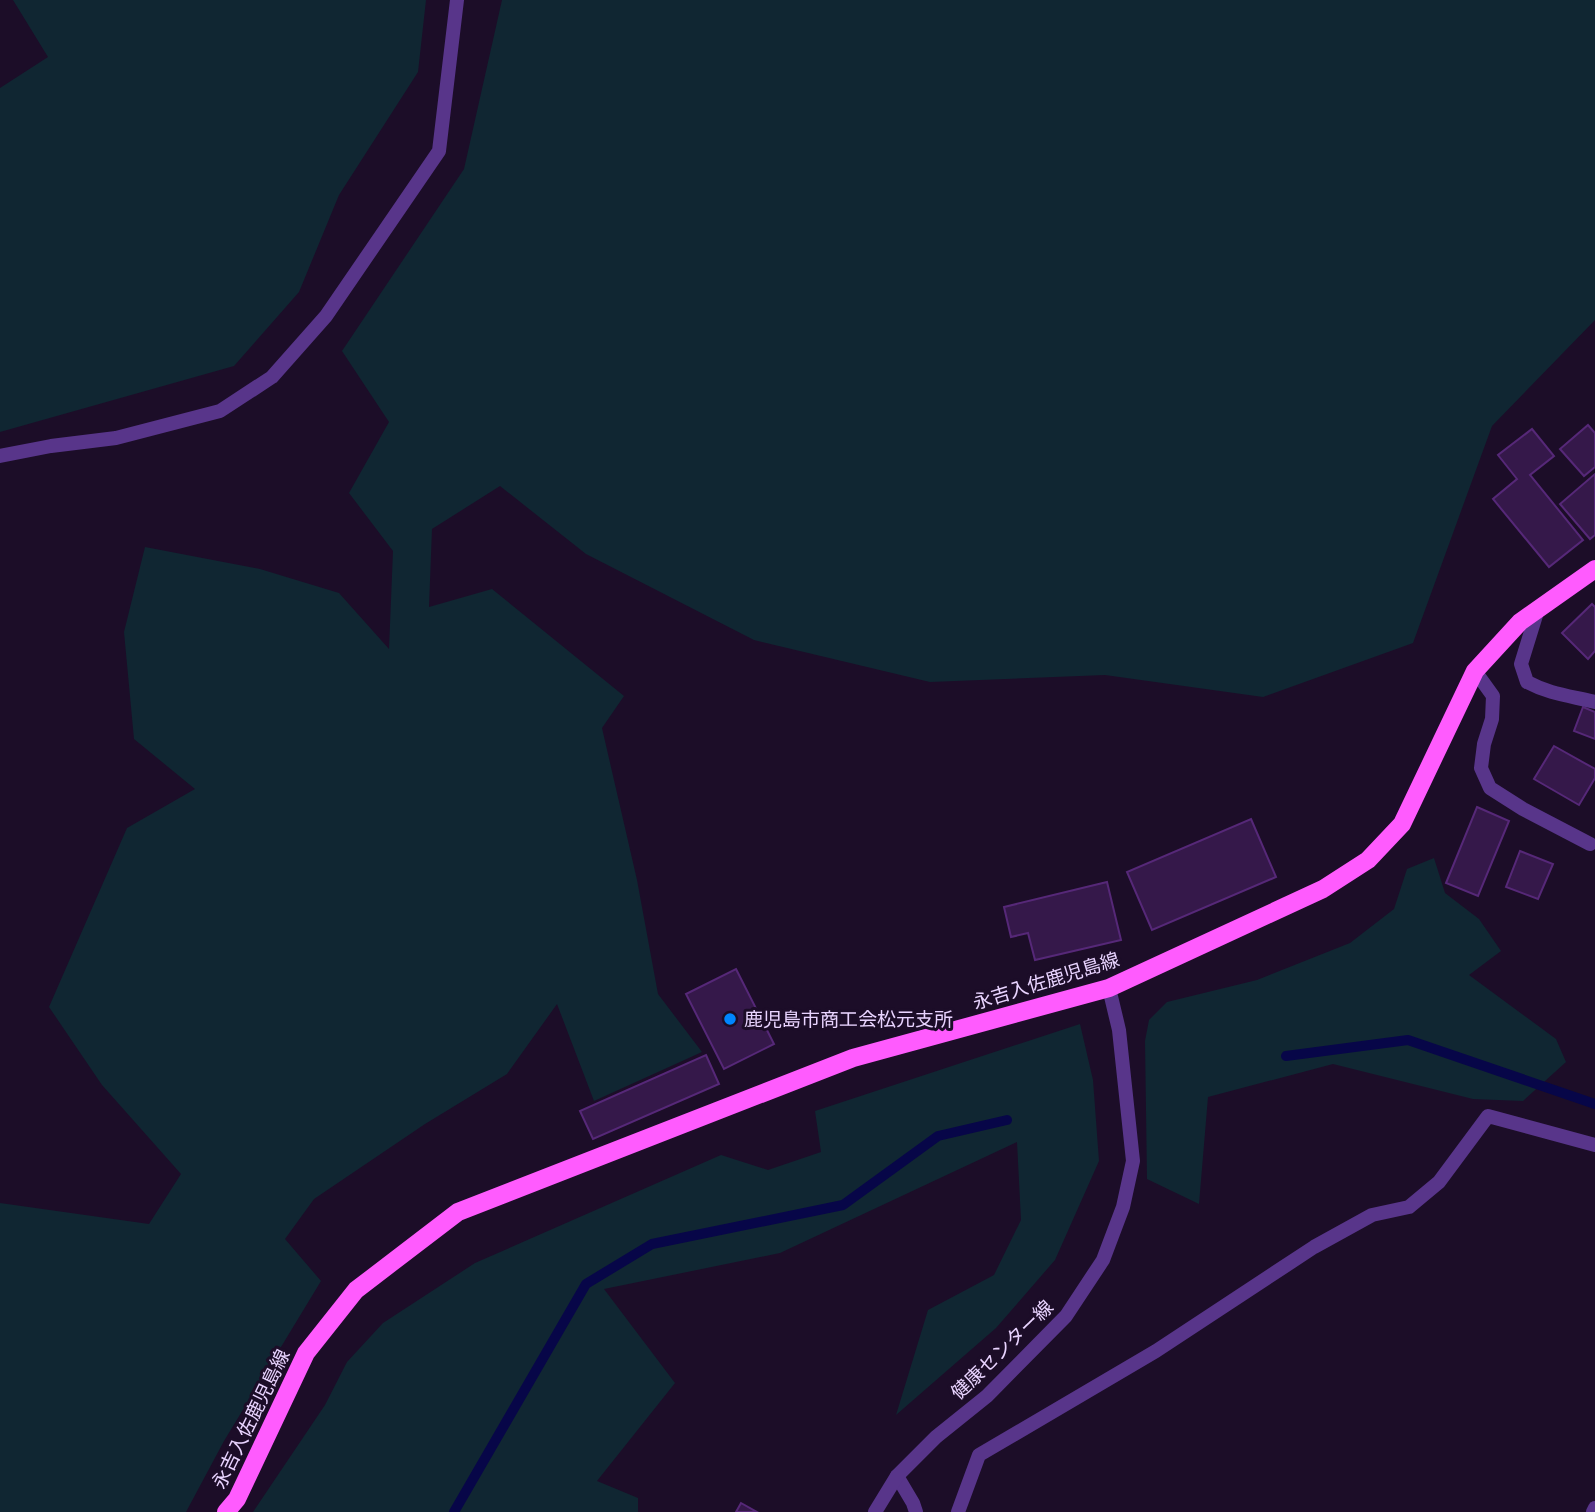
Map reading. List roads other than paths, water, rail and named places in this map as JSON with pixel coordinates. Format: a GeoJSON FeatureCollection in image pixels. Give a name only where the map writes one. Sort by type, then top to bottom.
{"type":"FeatureCollection","features":[{"type":"Feature","properties":{"kind":"main road","name":"永吉入佐鹿児島線"},"geometry":{"type":"LineString","coordinates":[[226,1512],[237,1499],[306,1353],[356,1290],[458,1212],[853,1058],[1109,988],[1323,889],[1368,860],[1402,824],[1475,671],[1520,622],[1595,569]]}},
{"type":"Feature","properties":{"kind":"street"},"geometry":{"type":"LineString","coordinates":[[0,456],[116,438],[220,411],[272,377],[326,316],[439,151],[457,0]]}},
{"type":"Feature","properties":{"kind":"street"},"geometry":{"type":"LineString","coordinates":[[1538,609],[1529,646],[1521,664],[1527,682],[1546,692],[1595,702]]}},
{"type":"Feature","properties":{"kind":"street"},"geometry":{"type":"LineString","coordinates":[[1475,671],[1493,696],[1492,719],[1484,744],[1481,768],[1490,788],[1523,809],[1590,844]]}},
{"type":"Feature","properties":{"kind":"street","name":"健康センター線"},"geometry":{"type":"LineString","coordinates":[[876,1512],[897,1476],[936,1437],[987,1396],[1066,1316],[1103,1260],[1124,1207],[1133,1161],[1119,1030],[1109,988]]}},
{"type":"Feature","properties":{"kind":"street"},"geometry":{"type":"LineString","coordinates":[[958,1512],[979,1455],[1156,1351],[1314,1247],[1372,1216],[1409,1207],[1439,1182],[1488,1116],[1595,1145]]}},
{"type":"Feature","properties":{"kind":"street"},"geometry":{"type":"LineString","coordinates":[[897,1476],[916,1512]]}},
{"type":"Feature","properties":{"kind":"waterway"},"geometry":{"type":"LineString","coordinates":[[1286,1056],[1408,1040],[1595,1104]]}},
{"type":"Feature","properties":{"kind":"waterway"},"geometry":{"type":"LineString","coordinates":[[454,1512],[586,1284],[652,1244],[843,1205],[938,1136],[1007,1120]]}},
{"type":"Feature","properties":{"kind":"place","name":"鹿児島市商工会松元支所"},"geometry":{"type":"Point","coordinates":[730,1019]}}]}
